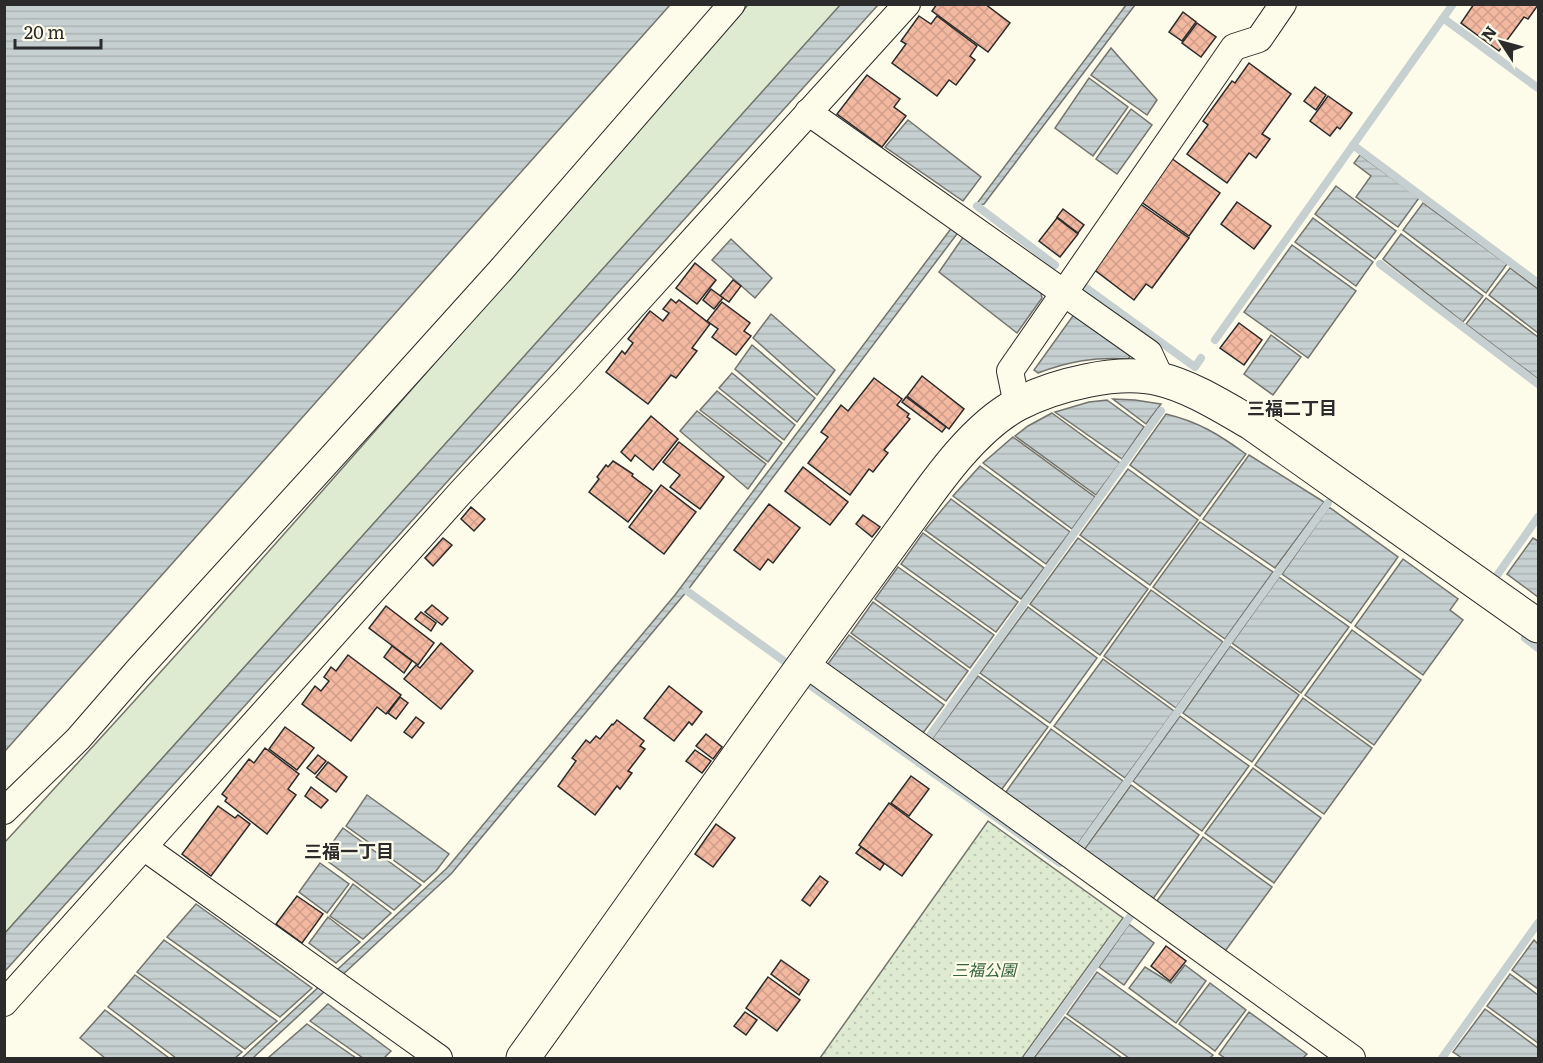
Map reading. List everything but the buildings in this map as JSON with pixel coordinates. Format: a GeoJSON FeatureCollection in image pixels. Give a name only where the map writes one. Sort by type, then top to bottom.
{"type":"FeatureCollection","features":[{"type":"Feature","properties":{"kind":"street"},"geometry":{"type":"LineString","coordinates":[[4,811],[78,739],[145,662],[500,271],[732,4]]}},
{"type":"Feature","properties":{"kind":"street"},"geometry":{"type":"LineString","coordinates":[[4,1003],[461,492],[566,380],[907,4]]}},
{"type":"Feature","properties":{"kind":"street"},"geometry":{"type":"LineString","coordinates":[[1017,405],[1010,371],[1234,47],[1259,39],[1283,4]]}},
{"type":"Feature","properties":{"kind":"street"},"geometry":{"type":"LineString","coordinates":[[808,112],[1149,353],[1161,379]]}},
{"type":"Feature","properties":{"kind":"street"},"geometry":{"type":"LineString","coordinates":[[524,1058],[804,663],[960,453],[988,426],[1017,405],[1054,389],[1115,376],[1142,376],[1161,379],[1206,398],[1251,423],[1539,626]]}},
{"type":"Feature","properties":{"kind":"street"},"geometry":{"type":"LineString","coordinates":[[804,663],[1352,1059]]}},
{"type":"Feature","properties":{"kind":"street"},"geometry":{"type":"LineString","coordinates":[[145,848],[439,1059]]}},
{"type":"Feature","properties":{"kind":"green space"},"geometry":{"type":"Polygon","coordinates":[[[748,5],[841,5],[5,933],[5,842],[272,548],[706,50],[748,5]]]}},
{"type":"Feature","properties":{"kind":"green space","name":"三福公園"},"geometry":{"type":"Polygon","coordinates":[[[988,821],[1123,918],[1022,1058],[820,1058],[988,821]]]}},
{"type":"Feature","properties":{"kind":"shaded area"},"geometry":{"type":"Polygon","coordinates":[[[841,4],[878,5],[5,971],[5,933],[841,4]]]}},
{"type":"Feature","properties":{"kind":"shaded area"},"geometry":{"type":"Polygon","coordinates":[[[4,5],[670,5],[5,751],[4,5]]]}},
{"type":"Feature","properties":{"kind":"shaded area"},"geometry":{"type":"Polygon","coordinates":[[[1126,5],[1135,5],[984,204],[975,206],[1126,5]]]}},
{"type":"Feature","properties":{"kind":"shaded area"},"geometry":{"type":"Polygon","coordinates":[[[1111,48],[1157,100],[1147,115],[1091,75],[1111,48]]]}},
{"type":"Feature","properties":{"kind":"shaded area"},"geometry":{"type":"Polygon","coordinates":[[[1089,78],[1128,107],[1093,156],[1055,128],[1089,78]]]}},
{"type":"Feature","properties":{"kind":"shaded area"},"geometry":{"type":"Polygon","coordinates":[[[1131,109],[1152,125],[1117,174],[1096,159],[1131,109]]]}},
{"type":"Feature","properties":{"kind":"shaded area"},"geometry":{"type":"Polygon","coordinates":[[[908,120],[981,177],[963,201],[885,147],[908,120]]]}},
{"type":"Feature","properties":{"kind":"shaded area"},"geometry":{"type":"Polygon","coordinates":[[[1360,155],[1419,198],[1398,227],[1356,197],[1371,176],[1354,163],[1360,155]]]}},
{"type":"Feature","properties":{"kind":"shaded area"},"geometry":{"type":"Polygon","coordinates":[[[1336,186],[1396,231],[1375,259],[1315,214],[1336,186]]]}},
{"type":"Feature","properties":{"kind":"shaded area"},"geometry":{"type":"Polygon","coordinates":[[[1423,203],[1507,264],[1486,293],[1403,230],[1423,203]]]}},
{"type":"Feature","properties":{"kind":"shaded area"},"geometry":{"type":"Polygon","coordinates":[[[1313,218],[1373,262],[1356,286],[1295,242],[1313,218]]]}},
{"type":"Feature","properties":{"kind":"shaded area"},"geometry":{"type":"Polygon","coordinates":[[[956,222],[963,226],[687,591],[451,874],[253,1058],[242,1058],[447,868],[675,595],[956,222]]]}},
{"type":"Feature","properties":{"kind":"shaded area"},"geometry":{"type":"Polygon","coordinates":[[[966,233],[1040,288],[1042,298],[1017,333],[939,272],[966,233]]]}},
{"type":"Feature","properties":{"kind":"shaded area"},"geometry":{"type":"Polygon","coordinates":[[[1401,234],[1483,296],[1463,322],[1383,259],[1401,234]]]}},
{"type":"Feature","properties":{"kind":"shaded area"},"geometry":{"type":"Polygon","coordinates":[[[731,239],[772,278],[755,298],[712,260],[731,239]]]}},
{"type":"Feature","properties":{"kind":"shaded area"},"geometry":{"type":"Polygon","coordinates":[[[1292,245],[1356,291],[1308,358],[1244,312],[1292,245]]]}},
{"type":"Feature","properties":{"kind":"shaded area"},"geometry":{"type":"Polygon","coordinates":[[[1510,268],[1538,289],[1538,333],[1489,295],[1510,268]]]}},
{"type":"Feature","properties":{"kind":"shaded area"},"geometry":{"type":"Polygon","coordinates":[[[1486,298],[1538,337],[1538,379],[1466,324],[1486,298]]]}},
{"type":"Feature","properties":{"kind":"shaded area"},"geometry":{"type":"Polygon","coordinates":[[[1075,313],[1132,354],[1128,359],[1082,361],[1038,373],[1034,370],[1075,313]]]}},
{"type":"Feature","properties":{"kind":"shaded area"},"geometry":{"type":"Polygon","coordinates":[[[771,314],[835,370],[817,395],[753,338],[771,314]]]}},
{"type":"Feature","properties":{"kind":"shaded area"},"geometry":{"type":"Polygon","coordinates":[[[1271,335],[1301,357],[1273,395],[1244,374],[1271,335]]]}},
{"type":"Feature","properties":{"kind":"shaded area"},"geometry":{"type":"Polygon","coordinates":[[[752,345],[815,398],[797,422],[735,369],[752,345]]]}},
{"type":"Feature","properties":{"kind":"shaded area"},"geometry":{"type":"Polygon","coordinates":[[[732,373],[795,425],[784,440],[719,388],[732,373]]]}},
{"type":"Feature","properties":{"kind":"shaded area"},"geometry":{"type":"Polygon","coordinates":[[[717,391],[782,443],[768,462],[700,410],[717,391]]]}},
{"type":"Feature","properties":{"kind":"shaded area"},"geometry":{"type":"Polygon","coordinates":[[[1113,399],[1135,400],[1161,404],[1146,424],[1113,399]]]}},
{"type":"Feature","properties":{"kind":"shaded area"},"geometry":{"type":"Polygon","coordinates":[[[1107,400],[1144,427],[1122,459],[1055,412],[1089,402],[1107,400]]]}},
{"type":"Feature","properties":{"kind":"shaded area"},"geometry":{"type":"Polygon","coordinates":[[[697,411],[766,464],[748,489],[680,431],[697,411]]]}},
{"type":"Feature","properties":{"kind":"shaded area"},"geometry":{"type":"Polygon","coordinates":[[[1052,413],[1120,463],[1096,495],[1015,436],[1052,413]]]}},
{"type":"Feature","properties":{"kind":"shaded area"},"geometry":{"type":"Polygon","coordinates":[[[1166,414],[1208,430],[1246,454],[1200,516],[1130,465],[1166,414]]]}},
{"type":"Feature","properties":{"kind":"shaded area"},"geometry":{"type":"Polygon","coordinates":[[[1013,437],[1095,497],[1072,529],[983,463],[1013,437]]]}},
{"type":"Feature","properties":{"kind":"shaded area"},"geometry":{"type":"Polygon","coordinates":[[[1249,455],[1324,502],[1275,568],[1203,519],[1249,455]]]}},
{"type":"Feature","properties":{"kind":"shaded area"},"geometry":{"type":"Polygon","coordinates":[[[980,466],[1070,532],[1046,564],[953,496],[980,466]]]}},
{"type":"Feature","properties":{"kind":"shaded area"},"geometry":{"type":"Polygon","coordinates":[[[1128,469],[1198,520],[1150,585],[1080,535],[1128,469]]]}},
{"type":"Feature","properties":{"kind":"shaded area"},"geometry":{"type":"Polygon","coordinates":[[[951,499],[1044,568],[1021,599],[925,530],[951,499]]]}},
{"type":"Feature","properties":{"kind":"shaded area"},"geometry":{"type":"Polygon","coordinates":[[[1329,507],[1398,557],[1351,623],[1282,574],[1329,507]]]}},
{"type":"Feature","properties":{"kind":"shaded area"},"geometry":{"type":"Polygon","coordinates":[[[1200,522],[1273,572],[1225,639],[1153,587],[1200,522]]]}},
{"type":"Feature","properties":{"kind":"shaded area"},"geometry":{"type":"Polygon","coordinates":[[[923,533],[1018,602],[996,632],[901,564],[923,533]]]}},
{"type":"Feature","properties":{"kind":"shaded area"},"geometry":{"type":"Polygon","coordinates":[[[1078,538],[1148,589],[1100,655],[1030,604],[1078,538]]]}},
{"type":"Feature","properties":{"kind":"shaded area"},"geometry":{"type":"Polygon","coordinates":[[[1533,538],[1538,541],[1538,597],[1507,574],[1533,538]]]}},
{"type":"Feature","properties":{"kind":"shaded area"},"geometry":{"type":"Polygon","coordinates":[[[1403,559],[1458,599],[1450,610],[1463,620],[1423,675],[1355,626],[1403,559]]]}},
{"type":"Feature","properties":{"kind":"shaded area"},"geometry":{"type":"Polygon","coordinates":[[[898,567],[994,635],[970,668],[875,599],[898,567]]]}},
{"type":"Feature","properties":{"kind":"shaded area"},"geometry":{"type":"Polygon","coordinates":[[[1279,577],[1349,627],[1301,693],[1232,643],[1279,577]]]}},
{"type":"Feature","properties":{"kind":"shaded area"},"geometry":{"type":"Polygon","coordinates":[[[1151,590],[1223,642],[1176,708],[1104,656],[1151,590]]]}},
{"type":"Feature","properties":{"kind":"shaded area"},"geometry":{"type":"Polygon","coordinates":[[[873,602],[968,671],[946,701],[851,633],[873,602]]]}},
{"type":"Feature","properties":{"kind":"shaded area"},"geometry":{"type":"Polygon","coordinates":[[[1028,607],[1097,658],[1050,723],[980,673],[1028,607]]]}},
{"type":"Feature","properties":{"kind":"shaded area"},"geometry":{"type":"Polygon","coordinates":[[[1352,630],[1421,680],[1374,745],[1305,695],[1352,630]]]}},
{"type":"Feature","properties":{"kind":"shaded area"},"geometry":{"type":"Polygon","coordinates":[[[849,635],[944,705],[920,737],[825,668],[849,635]]]}},
{"type":"Feature","properties":{"kind":"shaded area"},"geometry":{"type":"Polygon","coordinates":[[[1230,646],[1299,695],[1252,762],[1183,713],[1230,646]]]}},
{"type":"Feature","properties":{"kind":"shaded area"},"geometry":{"type":"Polygon","coordinates":[[[1103,659],[1174,711],[1125,778],[1054,726],[1103,659]]]}},
{"type":"Feature","properties":{"kind":"shaded area"},"geometry":{"type":"Polygon","coordinates":[[[978,676],[1048,727],[999,793],[929,743],[978,676]]]}},
{"type":"Feature","properties":{"kind":"shaded area"},"geometry":{"type":"Polygon","coordinates":[[[1303,698],[1372,748],[1324,814],[1255,765],[1303,698]]]}},
{"type":"Feature","properties":{"kind":"shaded area"},"geometry":{"type":"Polygon","coordinates":[[[1180,716],[1249,766],[1202,831],[1133,781],[1180,716]]]}},
{"type":"Feature","properties":{"kind":"shaded area"},"geometry":{"type":"Polygon","coordinates":[[[1051,729],[1123,781],[1075,848],[1003,796],[1051,729]]]}},
{"type":"Feature","properties":{"kind":"shaded area"},"geometry":{"type":"Polygon","coordinates":[[[1253,768],[1321,818],[1274,883],[1205,833],[1253,768]]]}},
{"type":"Feature","properties":{"kind":"shaded area"},"geometry":{"type":"Polygon","coordinates":[[[1131,785],[1199,835],[1150,903],[1081,854],[1131,785]]]}},
{"type":"Feature","properties":{"kind":"shaded area"},"geometry":{"type":"Polygon","coordinates":[[[367,795],[449,854],[424,882],[346,826],[367,795]]]}},
{"type":"Feature","properties":{"kind":"shaded area"},"geometry":{"type":"Polygon","coordinates":[[[343,828],[421,885],[394,910],[322,857],[343,828]]]}},
{"type":"Feature","properties":{"kind":"shaded area"},"geometry":{"type":"Polygon","coordinates":[[[1203,837],[1272,887],[1223,954],[1154,905],[1203,837]]]}},
{"type":"Feature","properties":{"kind":"shaded area"},"geometry":{"type":"Polygon","coordinates":[[[320,863],[349,884],[327,913],[299,892],[320,863]]]}},
{"type":"Feature","properties":{"kind":"shaded area"},"geometry":{"type":"Polygon","coordinates":[[[353,884],[391,913],[363,939],[330,916],[353,884]]]}},
{"type":"Feature","properties":{"kind":"shaded area"},"geometry":{"type":"Polygon","coordinates":[[[196,904],[312,988],[280,1017],[167,937],[196,904]]]}},
{"type":"Feature","properties":{"kind":"shaded area"},"geometry":{"type":"Polygon","coordinates":[[[328,917],[360,942],[336,963],[309,943],[328,917]]]}},
{"type":"Feature","properties":{"kind":"shaded area"},"geometry":{"type":"Polygon","coordinates":[[[1129,924],[1154,943],[1124,985],[1099,967],[1129,924]]]}},
{"type":"Feature","properties":{"kind":"shaded area"},"geometry":{"type":"Polygon","coordinates":[[[164,940],[277,1021],[245,1049],[137,972],[164,940]]]}},
{"type":"Feature","properties":{"kind":"shaded area"},"geometry":{"type":"Polygon","coordinates":[[[1534,940],[1538,944],[1538,989],[1512,970],[1534,940]]]}},
{"type":"Feature","properties":{"kind":"shaded area"},"geometry":{"type":"Polygon","coordinates":[[[1185,965],[1206,981],[1176,1023],[1129,988],[1145,967],[1171,983],[1185,965]]]}},
{"type":"Feature","properties":{"kind":"shaded area"},"geometry":{"type":"Polygon","coordinates":[[[1097,972],[1213,1055],[1210,1058],[1129,1058],[1067,1014],[1097,972]]]}},
{"type":"Feature","properties":{"kind":"shaded area"},"geometry":{"type":"Polygon","coordinates":[[[1510,974],[1538,995],[1538,1043],[1487,1006],[1510,974]]]}},
{"type":"Feature","properties":{"kind":"shaded area"},"geometry":{"type":"Polygon","coordinates":[[[135,975],[242,1052],[235,1058],[176,1058],[108,1007],[135,975]]]}},
{"type":"Feature","properties":{"kind":"shaded area"},"geometry":{"type":"Polygon","coordinates":[[[1210,983],[1246,1010],[1215,1051],[1179,1024],[1210,983]]]}},
{"type":"Feature","properties":{"kind":"shaded area"},"geometry":{"type":"Polygon","coordinates":[[[328,1004],[391,1051],[384,1058],[363,1058],[310,1021],[328,1004]]]}},
{"type":"Feature","properties":{"kind":"shaded area"},"geometry":{"type":"Polygon","coordinates":[[[1485,1009],[1538,1048],[1538,1058],[1462,1058],[1453,1052],[1485,1009]]]}},
{"type":"Feature","properties":{"kind":"shaded area"},"geometry":{"type":"Polygon","coordinates":[[[105,1010],[169,1058],[105,1058],[80,1038],[105,1010]]]}},
{"type":"Feature","properties":{"kind":"shaded area"},"geometry":{"type":"Polygon","coordinates":[[[1249,1012],[1307,1054],[1303,1058],[1225,1058],[1219,1054],[1249,1012]]]}},
{"type":"Feature","properties":{"kind":"shaded area"},"geometry":{"type":"Polygon","coordinates":[[[1065,1017],[1122,1058],[1034,1058],[1065,1017]]]}},
{"type":"Feature","properties":{"kind":"shaded area"},"geometry":{"type":"Polygon","coordinates":[[[307,1024],[356,1058],[268,1058],[307,1024]]]}},
{"type":"Feature","properties":{"kind":"waterway"},"geometry":{"type":"LineString","coordinates":[[1215,340],[1453,4]]}},
{"type":"Feature","properties":{"kind":"waterway"},"geometry":{"type":"LineString","coordinates":[[1443,18],[1538,88]]}},
{"type":"Feature","properties":{"kind":"waterway"},"geometry":{"type":"LineString","coordinates":[[1353,145],[1538,283]]}},
{"type":"Feature","properties":{"kind":"waterway"},"geometry":{"type":"LineString","coordinates":[[977,206],[1055,265]]}},
{"type":"Feature","properties":{"kind":"waterway"},"geometry":{"type":"LineString","coordinates":[[1380,264],[1538,384]]}},
{"type":"Feature","properties":{"kind":"waterway"},"geometry":{"type":"LineString","coordinates":[[1082,285],[1195,367],[1201,358]]}},
{"type":"Feature","properties":{"kind":"waterway"},"geometry":{"type":"LineString","coordinates":[[926,741],[1161,411]]}},
{"type":"Feature","properties":{"kind":"waterway"},"geometry":{"type":"LineString","coordinates":[[1078,850],[1328,503]]}},
{"type":"Feature","properties":{"kind":"waterway"},"geometry":{"type":"LineString","coordinates":[[1498,574],[1538,517]]}},
{"type":"Feature","properties":{"kind":"waterway"},"geometry":{"type":"LineString","coordinates":[[687,591],[784,661]]}},
{"type":"Feature","properties":{"kind":"waterway"},"geometry":{"type":"LineString","coordinates":[[1525,638],[1538,648]]}},
{"type":"Feature","properties":{"kind":"waterway"},"geometry":{"type":"LineString","coordinates":[[811,686],[1060,863]]}},
{"type":"Feature","properties":{"kind":"waterway"},"geometry":{"type":"LineString","coordinates":[[1028,1058],[1132,914]]}},
{"type":"Feature","properties":{"kind":"waterway"},"geometry":{"type":"LineString","coordinates":[[1442,1058],[1538,923]]}},
{"type":"Feature","properties":{"kind":"district","name":"三福二丁目"},"geometry":{"type":"Point","coordinates":[1292,409]}},
{"type":"Feature","properties":{"kind":"district","name":"三福一丁目"},"geometry":{"type":"Point","coordinates":[349,852]}}]}
